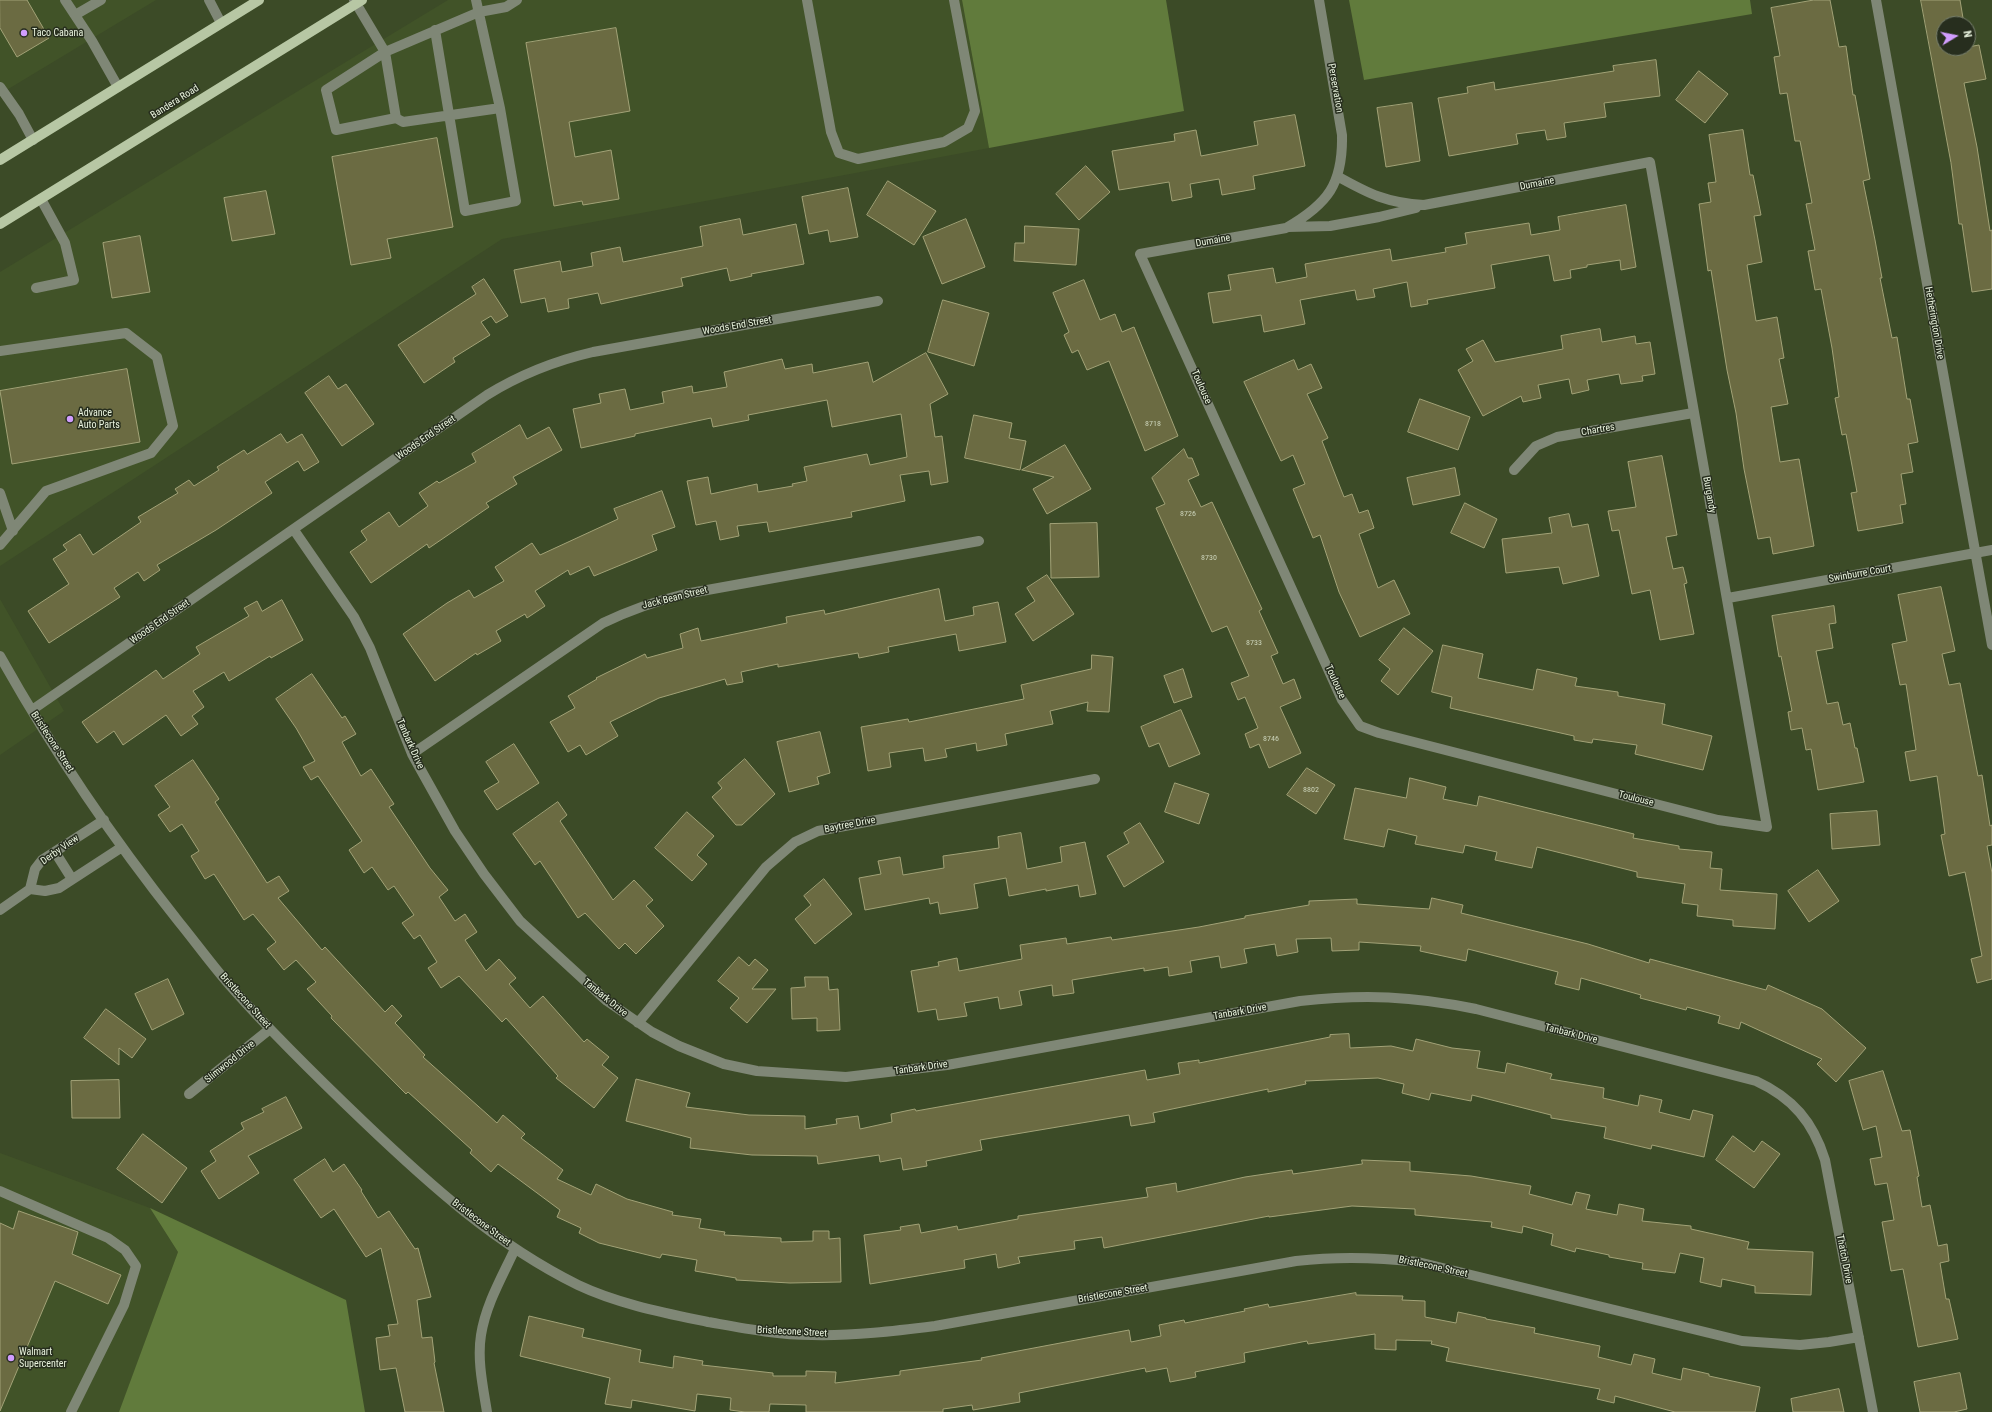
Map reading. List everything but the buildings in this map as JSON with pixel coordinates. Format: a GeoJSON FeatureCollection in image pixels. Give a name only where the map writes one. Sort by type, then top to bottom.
{"type":"FeatureCollection","features":[{"type":"Feature","properties":{"kind":"main road"},"geometry":{"type":"LineString","coordinates":[[0,160],[259,0]]}},
{"type":"Feature","properties":{"kind":"main road","name":"Bandera Road"},"geometry":{"type":"LineString","coordinates":[[0,224],[358,1]]}},
{"type":"Feature","properties":{"kind":"street"},"geometry":{"type":"LineString","coordinates":[[65,0],[118,87]]}},
{"type":"Feature","properties":{"kind":"street"},"geometry":{"type":"LineString","coordinates":[[75,15],[101,0]]}},
{"type":"Feature","properties":{"kind":"street"},"geometry":{"type":"LineString","coordinates":[[209,0],[221,23]]}},
{"type":"Feature","properties":{"kind":"street"},"geometry":{"type":"LineString","coordinates":[[435,30],[465,211],[516,201],[500,108],[476,0]]}},
{"type":"Feature","properties":{"kind":"street"},"geometry":{"type":"LineString","coordinates":[[500,108],[410,122],[403,122],[396,118],[336,130],[326,90],[385,52],[479,12],[506,6],[517,0]]}},
{"type":"Feature","properties":{"kind":"street"},"geometry":{"type":"LineString","coordinates":[[807,0],[831,132],[839,153],[858,159],[944,142],[968,128],[975,111],[954,0]]}},
{"type":"Feature","properties":{"kind":"street","name":"Perservation"},"geometry":{"type":"LineString","coordinates":[[1319,0],[1342,135],[1342,155],[1337,176]]}},
{"type":"Feature","properties":{"kind":"street","name":"Hetherington Drive"},"geometry":{"type":"LineString","coordinates":[[1876,0],[1992,645]]}},
{"type":"Feature","properties":{"kind":"street"},"geometry":{"type":"LineString","coordinates":[[358,1],[385,52],[396,118]]}},
{"type":"Feature","properties":{"kind":"street"},"geometry":{"type":"LineString","coordinates":[[0,86],[19,114],[33,140]]}},
{"type":"Feature","properties":{"kind":"street","name":"Dumaine"},"geometry":{"type":"LineString","coordinates":[[1140,254],[1286,228],[1330,226],[1379,217],[1424,205],[1650,162]]}},
{"type":"Feature","properties":{"kind":"street","name":"Burgandy"},"geometry":{"type":"LineString","coordinates":[[1650,162],[1728,598],[1767,827]]}},
{"type":"Feature","properties":{"kind":"street","name":"Dumaine"},"geometry":{"type":"LineString","coordinates":[[1286,228],[1307,216],[1319,205],[1329,192],[1337,176],[1380,199],[1403,204],[1424,205]]}},
{"type":"Feature","properties":{"kind":"street"},"geometry":{"type":"LineString","coordinates":[[36,288],[74,280],[65,243],[41,199]]}},
{"type":"Feature","properties":{"kind":"street","name":"Toulouse"},"geometry":{"type":"LineString","coordinates":[[1140,254],[1342,700],[1360,726],[1379,733],[1718,820],[1767,827]]}},
{"type":"Feature","properties":{"kind":"street","name":"Woods End Street"},"geometry":{"type":"LineString","coordinates":[[32,710],[487,395],[511,380],[561,359],[593,352],[878,301]]}},
{"type":"Feature","properties":{"kind":"street"},"geometry":{"type":"LineString","coordinates":[[0,352],[126,333],[157,357],[173,426],[151,453],[46,491],[0,545]]}},
{"type":"Feature","properties":{"kind":"street","name":"Chartres"},"geometry":{"type":"LineString","coordinates":[[1514,470],[1536,446],[1557,437],[1694,413]]}},
{"type":"Feature","properties":{"kind":"street"},"geometry":{"type":"LineString","coordinates":[[0,493],[13,531]]}},
{"type":"Feature","properties":{"kind":"street","name":"Tanbark Drive"},"geometry":{"type":"LineString","coordinates":[[294,530],[354,617],[370,648],[412,754],[455,831],[484,874],[520,921],[607,1002],[638,1023],[679,1046],[724,1064],[757,1071],[846,1077],[947,1065],[1300,1001],[1344,996],[1389,996],[1434,1001],[1476,1010],[1756,1081],[1776,1090],[1800,1112]]}},
{"type":"Feature","properties":{"kind":"street","name":"Jack Bean Street"},"geometry":{"type":"LineString","coordinates":[[412,754],[603,623],[628,611],[655,601],[685,594],[979,542]]}},
{"type":"Feature","properties":{"kind":"street","name":"Swinburre Court"},"geometry":{"type":"LineString","coordinates":[[1728,598],[1992,550]]}},
{"type":"Feature","properties":{"kind":"street","name":"Bristlecone Street"},"geometry":{"type":"LineString","coordinates":[[0,656],[3,670],[32,710],[122,847],[231,988],[336,1096],[428,1183],[498,1238],[580,1286],[636,1306],[750,1330],[812,1335],[892,1331],[935,1326],[1296,1261],[1344,1257],[1378,1257],[1418,1262],[1742,1341],[1800,1345],[1859,1337]]}},
{"type":"Feature","properties":{"kind":"street","name":"Baytree Drive"},"geometry":{"type":"LineString","coordinates":[[638,1023],[766,867],[795,842],[818,831],[1095,779]]}},
{"type":"Feature","properties":{"kind":"street","name":"Derby View"},"geometry":{"type":"LineString","coordinates":[[30,889],[34,869],[42,860],[104,820]]}},
{"type":"Feature","properties":{"kind":"street"},"geometry":{"type":"LineString","coordinates":[[0,910],[30,889],[45,891],[59,888],[122,847]]}},
{"type":"Feature","properties":{"kind":"street"},"geometry":{"type":"LineString","coordinates":[[56,852],[72,879]]}},
{"type":"Feature","properties":{"kind":"street","name":"Slimwood Drive"},"geometry":{"type":"LineString","coordinates":[[189,1094],[270,1029]]}},
{"type":"Feature","properties":{"kind":"street","name":"Thatch Drive"},"geometry":{"type":"LineString","coordinates":[[1800,1112],[1818,1139],[1825,1160],[1872,1412]]}},
{"type":"Feature","properties":{"kind":"street"},"geometry":{"type":"LineString","coordinates":[[0,1191],[108,1238],[125,1250],[136,1266],[124,1305],[71,1412]]}},
{"type":"Feature","properties":{"kind":"street"},"geometry":{"type":"LineString","coordinates":[[488,1412],[480,1366],[481,1336],[488,1306],[515,1249]]}},
{"type":"Feature","properties":{"kind":"shaded area"},"geometry":{"type":"Polygon","coordinates":[[[0,0],[156,0],[0,94],[0,0]]]}},
{"type":"Feature","properties":{"kind":"shaded area"},"geometry":{"type":"Polygon","coordinates":[[[448,0],[962,0],[989,148],[502,239],[0,566],[0,272],[448,0]]]}},
{"type":"Feature","properties":{"kind":"shaded area"},"geometry":{"type":"Polygon","coordinates":[[[962,0],[1166,0],[1184,111],[989,148],[962,0]]]}},
{"type":"Feature","properties":{"kind":"shaded area"},"geometry":{"type":"Polygon","coordinates":[[[1349,0],[1750,0],[1752,14],[1364,80],[1349,0]]]}},
{"type":"Feature","properties":{"kind":"shaded area"},"geometry":{"type":"Polygon","coordinates":[[[0,599],[64,711],[0,755],[0,599]]]}},
{"type":"Feature","properties":{"kind":"shaded area"},"geometry":{"type":"Polygon","coordinates":[[[0,1153],[150,1208],[178,1252],[121,1408],[121,1412],[0,1412],[0,1153]]]}},
{"type":"Feature","properties":{"kind":"shaded area"},"geometry":{"type":"Polygon","coordinates":[[[150,1208],[346,1300],[365,1412],[119,1412],[178,1252],[150,1208]]]}},
{"type":"Feature","properties":{"kind":"place","name":"Taco Cabana"},"geometry":{"type":"Point","coordinates":[24,33]}},
{"type":"Feature","properties":{"kind":"place","name":"Advance Auto Parts"},"geometry":{"type":"Point","coordinates":[70,419]}},
{"type":"Feature","properties":{"kind":"place","name":"Walmart Supercenter"},"geometry":{"type":"Point","coordinates":[11,1358]}}]}
